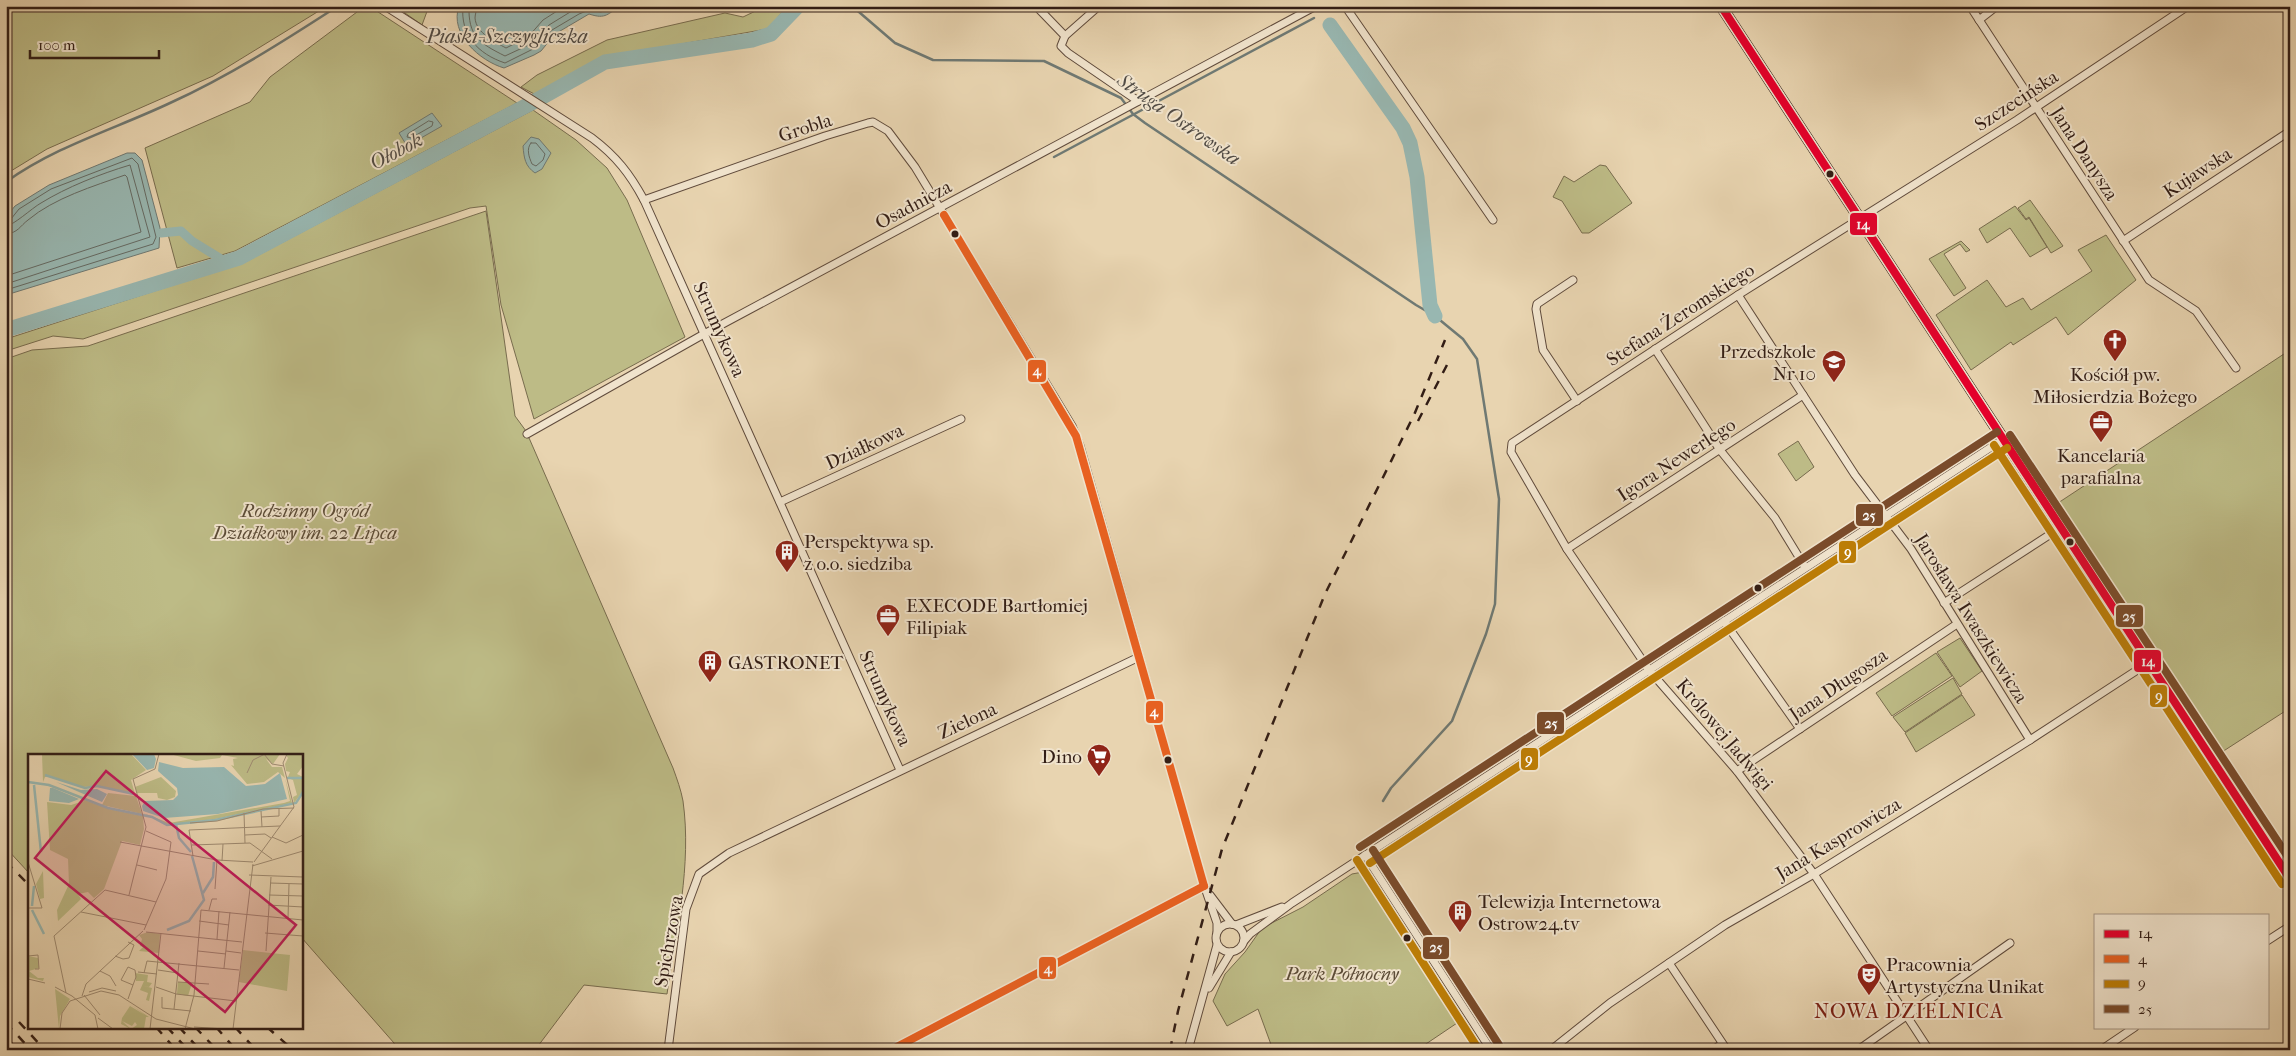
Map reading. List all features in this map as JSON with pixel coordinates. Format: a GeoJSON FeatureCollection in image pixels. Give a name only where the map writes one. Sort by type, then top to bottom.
{"type":"FeatureCollection","features":[{"type":"Feature","properties":{"kind":"street","name":"Strumykowa"},"geometry":{"type":"LineString","coordinates":[[385,6],[606,149],[629,173],[644,200],[900,770]]}},
{"type":"Feature","properties":{"kind":"street"},"geometry":{"type":"LineString","coordinates":[[1036,6],[1065,36]]}},
{"type":"Feature","properties":{"kind":"street"},"geometry":{"type":"LineString","coordinates":[[1099,6],[1065,36],[1061,46],[1068,53],[1138,101]]}},
{"type":"Feature","properties":{"kind":"street","name":"Osadnicza"},"geometry":{"type":"LineString","coordinates":[[527,434],[704,334],[1316,6]]}},
{"type":"Feature","properties":{"kind":"street"},"geometry":{"type":"LineString","coordinates":[[1345,6],[1493,220]]}},
{"type":"Feature","properties":{"kind":"street"},"geometry":{"type":"LineString","coordinates":[[1721,6],[2002,440],[2290,879]]}},
{"type":"Feature","properties":{"kind":"street","name":"Jana Danysza"},"geometry":{"type":"LineString","coordinates":[[1970,6],[2149,280],[2196,311],[2236,368]]}},
{"type":"Feature","properties":{"kind":"street"},"geometry":{"type":"LineString","coordinates":[[1979,20],[1997,6]]}},
{"type":"Feature","properties":{"kind":"street","name":"Szczecińska"},"geometry":{"type":"LineString","coordinates":[[1858,218],[2036,108],[2188,6]]}},
{"type":"Feature","properties":{"kind":"street","name":"Grobla"},"geometry":{"type":"LineString","coordinates":[[644,200],[825,136],[873,122],[882,126],[892,136],[940,208]]}},
{"type":"Feature","properties":{"kind":"street","name":"Kujawska"},"geometry":{"type":"LineString","coordinates":[[2123,241],[2290,131]]}},
{"type":"Feature","properties":{"kind":"street"},"geometry":{"type":"LineString","coordinates":[[940,208],[1072,426],[1080,446],[1204,886],[1217,922],[1217,945],[1205,995],[1188,1050]]}},
{"type":"Feature","properties":{"kind":"street","name":"Stefana Żeromskiego"},"geometry":{"type":"LineString","coordinates":[[1520,437],[1858,218]]}},
{"type":"Feature","properties":{"kind":"street"},"geometry":{"type":"LineString","coordinates":[[1572,280],[1537,304],[1536,309],[1543,350],[1577,401]]}},
{"type":"Feature","properties":{"kind":"street","name":"Jarosława Iwaszkiewicza"},"geometry":{"type":"LineString","coordinates":[[1738,295],[1884,516],[1911,549],[2030,740]]}},
{"type":"Feature","properties":{"kind":"street"},"geometry":{"type":"LineString","coordinates":[[1655,349],[1720,450],[1775,518],[1806,567]]}},
{"type":"Feature","properties":{"kind":"street","name":"Igora Newerlego"},"geometry":{"type":"LineString","coordinates":[[1567,550],[1803,396]]}},
{"type":"Feature","properties":{"kind":"street","name":"Działkowa"},"geometry":{"type":"LineString","coordinates":[[780,502],[961,419]]}},
{"type":"Feature","properties":{"kind":"street","name":"Królowej Jadwigi"},"geometry":{"type":"LineString","coordinates":[[1520,437],[1512,443],[1511,452],[1567,550],[1649,670],[1737,771],[1814,874],[1908,1015],[1929,1050]]}},
{"type":"Feature","properties":{"kind":"street"},"geometry":{"type":"LineString","coordinates":[[1217,945],[1224,951],[1231,952],[1239,949],[1257,928],[1292,903],[2002,440]]}},
{"type":"Feature","properties":{"kind":"street"},"geometry":{"type":"LineString","coordinates":[[1944,603],[2060,528]]}},
{"type":"Feature","properties":{"kind":"street"},"geometry":{"type":"LineString","coordinates":[[1724,621],[1800,729]]}},
{"type":"Feature","properties":{"kind":"street","name":"Jana Długosza"},"geometry":{"type":"LineString","coordinates":[[1737,771],[1957,624]]}},
{"type":"Feature","properties":{"kind":"street","name":"Zielona"},"geometry":{"type":"LineString","coordinates":[[729,853],[900,770],[1139,658]]}},
{"type":"Feature","properties":{"kind":"street","name":"Jana Kasprowicza"},"geometry":{"type":"LineString","coordinates":[[1551,1050],[1581,1024],[1725,925],[1814,874],[2030,740],[2148,663]]}},
{"type":"Feature","properties":{"kind":"street","name":"Spichrzowa"},"geometry":{"type":"LineString","coordinates":[[668,1050],[686,909],[699,874],[729,853]]}},
{"type":"Feature","properties":{"kind":"street"},"geometry":{"type":"LineString","coordinates":[[1365,856],[1491,1050]]}},
{"type":"Feature","properties":{"kind":"street"},"geometry":{"type":"LineString","coordinates":[[1204,886],[1234,924],[1243,932],[1244,941]]}},
{"type":"Feature","properties":{"kind":"street"},"geometry":{"type":"LineString","coordinates":[[890,1050],[1204,886]]}},
{"type":"Feature","properties":{"kind":"street"},"geometry":{"type":"LineString","coordinates":[[1217,932],[1223,925],[1234,924],[1292,903]]}},
{"type":"Feature","properties":{"kind":"street"},"geometry":{"type":"LineString","coordinates":[[2268,940],[2290,926]]}},
{"type":"Feature","properties":{"kind":"street"},"geometry":{"type":"LineString","coordinates":[[1858,1050],[2010,943]]}},
{"type":"Feature","properties":{"kind":"street"},"geometry":{"type":"LineString","coordinates":[[1205,995],[1231,952]]}},
{"type":"Feature","properties":{"kind":"street"},"geometry":{"type":"LineString","coordinates":[[1669,963],[1725,1047],[1713,1050]]}},
{"type":"Feature","properties":{"kind":"street"},"geometry":{"type":"LineString","coordinates":[[2101,1050],[2134,1028]]}},
{"type":"Feature","properties":{"kind":"green space"},"geometry":{"type":"Polygon","coordinates":[[[6,6],[327,6],[213,76],[47,149],[6,174],[6,6]]]}},
{"type":"Feature","properties":{"kind":"green space"},"geometry":{"type":"Polygon","coordinates":[[[365,6],[369,6],[517,103],[235,251],[177,268],[145,148],[250,102],[270,77],[365,6]]]}},
{"type":"Feature","properties":{"kind":"green space"},"geometry":{"type":"Polygon","coordinates":[[[395,6],[429,6],[422,25],[395,6]]]}},
{"type":"Feature","properties":{"kind":"green space"},"geometry":{"type":"Polygon","coordinates":[[[766,6],[788,6],[767,29],[602,58],[538,96],[521,87],[537,75],[607,40],[725,13],[743,17],[766,6]]]}},
{"type":"Feature","properties":{"kind":"green space"},"geometry":{"type":"Polygon","coordinates":[[[533,110],[576,140],[607,168],[627,200],[685,337],[534,419],[501,305],[486,206],[470,208],[83,339],[53,336],[6,351],[6,339],[247,261],[533,110]]]}},
{"type":"Feature","properties":{"kind":"green space"},"geometry":{"type":"Polygon","coordinates":[[[1600,165],[1606,166],[1632,203],[1589,233],[1582,233],[1562,201],[1553,197],[1564,176],[1574,182],[1600,165]]]}},
{"type":"Feature","properties":{"kind":"green space"},"geometry":{"type":"Polygon","coordinates":[[[2030,200],[2063,246],[2051,253],[2029,217],[2026,219],[2018,208],[2030,200]]]}},
{"type":"Feature","properties":{"kind":"green space"},"geometry":{"type":"Polygon","coordinates":[[[2015,206],[2026,220],[2029,218],[2047,247],[2030,257],[2010,228],[1987,243],[1979,229],[2015,206]]]}},
{"type":"Feature","properties":{"kind":"green space","name":"Rodzinny Ogród Działkowy im. 22 Lipca"},"geometry":{"type":"Polygon","coordinates":[[[486,211],[515,416],[526,431],[673,768],[683,801],[686,849],[684,874],[667,994],[584,985],[535,1050],[396,1050],[394,1043],[302,938],[302,754],[28,754],[28,872],[6,848],[6,359],[32,350],[88,346],[486,211]]]}},
{"type":"Feature","properties":{"kind":"green space"},"geometry":{"type":"Polygon","coordinates":[[[2106,235],[2136,280],[2068,335],[2056,317],[2013,345],[2011,342],[1971,370],[1936,315],[1987,280],[2006,307],[2023,298],[2031,310],[2092,271],[2078,250],[2106,235]]]}},
{"type":"Feature","properties":{"kind":"green space"},"geometry":{"type":"Polygon","coordinates":[[[1961,241],[1970,250],[1966,252],[1960,244],[1944,254],[1966,288],[1954,296],[1929,259],[1961,241]]]}},
{"type":"Feature","properties":{"kind":"green space"},"geometry":{"type":"Polygon","coordinates":[[[2290,350],[2290,708],[2222,752],[2058,503],[2290,350]]]}},
{"type":"Feature","properties":{"kind":"green space"},"geometry":{"type":"Polygon","coordinates":[[[1798,441],[1814,467],[1796,481],[1778,454],[1798,441]]]}},
{"type":"Feature","properties":{"kind":"green space"},"geometry":{"type":"Polygon","coordinates":[[[1960,638],[1982,671],[1960,687],[1937,652],[1960,638]]]}},
{"type":"Feature","properties":{"kind":"green space"},"geometry":{"type":"Polygon","coordinates":[[[1936,653],[1952,676],[1892,716],[1876,693],[1936,653]]]}},
{"type":"Feature","properties":{"kind":"green space"},"geometry":{"type":"Polygon","coordinates":[[[1953,678],[1962,694],[1905,732],[1893,717],[1953,678]]]}},
{"type":"Feature","properties":{"kind":"green space"},"geometry":{"type":"Polygon","coordinates":[[[1962,695],[1975,715],[1916,752],[1905,733],[1962,695]]]}},
{"type":"Feature","properties":{"kind":"green space","name":"Park Północny"},"geometry":{"type":"Polygon","coordinates":[[[1363,872],[1372,877],[1463,1019],[1417,1050],[1273,1050],[1258,1009],[1227,1026],[1213,1001],[1225,974],[1245,952],[1262,928],[1303,907],[1352,874],[1363,872]]]}},
{"type":"Feature","properties":{"kind":"water","name":"Piaski-Szczygliczka"},"geometry":{"type":"Polygon","coordinates":[[[459,6],[622,6],[603,16],[589,14],[555,34],[541,51],[504,68],[485,59],[469,45],[458,27],[457,16],[459,6]]]}},
{"type":"Feature","properties":{"kind":"water"},"geometry":{"type":"Polygon","coordinates":[[[432,113],[442,126],[407,146],[399,133],[432,113]]]}},
{"type":"Feature","properties":{"kind":"water"},"geometry":{"type":"Polygon","coordinates":[[[531,137],[539,139],[551,153],[542,169],[535,173],[527,165],[523,150],[523,146],[531,137]]]}},
{"type":"Feature","properties":{"kind":"water"},"geometry":{"type":"Polygon","coordinates":[[[127,153],[135,153],[142,160],[160,228],[159,248],[6,295],[6,217],[15,206],[49,185],[127,153]]]}},
{"type":"Feature","properties":{"kind":"waterway"},"geometry":{"type":"LineString","coordinates":[[6,182],[25,169],[65,148],[192,93],[277,45],[338,6]]}},
{"type":"Feature","properties":{"kind":"waterway","name":"Ołobok"},"geometry":{"type":"LineString","coordinates":[[6,330],[239,258],[605,62],[752,40],[771,34],[798,6]]}},
{"type":"Feature","properties":{"kind":"waterway","name":"Struga Ostrowska"},"geometry":{"type":"LineString","coordinates":[[852,6],[895,43],[933,60],[1044,61],[1121,98],[1133,114],[1145,123],[1435,316],[1463,339],[1477,359],[1499,499],[1495,604],[1486,634],[1452,721],[1391,788],[1383,801]]}},
{"type":"Feature","properties":{"kind":"waterway"},"geometry":{"type":"LineString","coordinates":[[1054,157],[1314,18]]}},
{"type":"Feature","properties":{"kind":"waterway","name":"Struga Ostrowska"},"geometry":{"type":"LineString","coordinates":[[1330,25],[1403,128],[1410,143],[1417,177],[1430,305],[1435,316]]}},
{"type":"Feature","properties":{"kind":"waterway"},"geometry":{"type":"LineString","coordinates":[[161,233],[181,231],[192,241],[226,262]]}},
{"type":"Feature","properties":{"kind":"railway"},"geometry":{"type":"LineString","coordinates":[[1170,1050],[1178,1011],[1222,849],[1325,594],[1414,415],[1445,340]]}},
{"type":"Feature","properties":{"kind":"railway"},"geometry":{"type":"LineString","coordinates":[[1418,421],[1448,363]]}},
{"type":"Feature","properties":{"kind":"railway"},"geometry":{"type":"LineString","coordinates":[[6,862],[28,884]]}},
{"type":"Feature","properties":{"kind":"railway"},"geometry":{"type":"LineString","coordinates":[[19,1022],[45,1050]]}},
{"type":"Feature","properties":{"kind":"railway"},"geometry":{"type":"LineString","coordinates":[[6,1023],[31,1050]]}},
{"type":"Feature","properties":{"kind":"railway"},"geometry":{"type":"LineString","coordinates":[[157,1028],[176,1050]]}},
{"type":"Feature","properties":{"kind":"railway"},"geometry":{"type":"LineString","coordinates":[[168,1028],[188,1050]]}},
{"type":"Feature","properties":{"kind":"railway"},"geometry":{"type":"LineString","coordinates":[[180,1028],[200,1050]]}},
{"type":"Feature","properties":{"kind":"railway"},"geometry":{"type":"LineString","coordinates":[[196,1028],[217,1050]]}},
{"type":"Feature","properties":{"kind":"railway"},"geometry":{"type":"LineString","coordinates":[[217,1028],[236,1050]]}},
{"type":"Feature","properties":{"kind":"railway"},"geometry":{"type":"LineString","coordinates":[[236,1028],[256,1050]]}},
{"type":"Feature","properties":{"kind":"railway"},"geometry":{"type":"LineString","coordinates":[[268,1028],[293,1050]]}},
{"type":"Feature","properties":{"kind":"railway"},"geometry":{"type":"LineString","coordinates":[[6,1037],[18,1050]]}},
{"type":"Feature","properties":{"kind":"transit line","name":"14"},"geometry":{"type":"LineString","coordinates":[[1721,6],[2290,879]]}},
{"type":"Feature","properties":{"kind":"transit line","name":"4"},"geometry":{"type":"LineString","coordinates":[[944,215],[1076,436],[1204,886]]}},
{"type":"Feature","properties":{"kind":"transit line","name":"25"},"geometry":{"type":"LineString","coordinates":[[1360,847],[1997,432]]}},
{"type":"Feature","properties":{"kind":"transit line","name":"25"},"geometry":{"type":"LineString","coordinates":[[2010,435],[2290,860]]}},
{"type":"Feature","properties":{"kind":"transit line","name":"9"},"geometry":{"type":"LineString","coordinates":[[1994,445],[2282,884]]}},
{"type":"Feature","properties":{"kind":"transit line","name":"9"},"geometry":{"type":"LineString","coordinates":[[1370,863],[2007,448]]}},
{"type":"Feature","properties":{"kind":"transit line","name":"25"},"geometry":{"type":"LineString","coordinates":[[1373,850],[1499,1045]]}},
{"type":"Feature","properties":{"kind":"transit line","name":"9"},"geometry":{"type":"LineString","coordinates":[[1357,860],[1479,1050]]}},
{"type":"Feature","properties":{"kind":"transit line","name":"4"},"geometry":{"type":"LineString","coordinates":[[891,1050],[1204,886]]}},
{"type":"Feature","properties":{"kind":"place","name":"Kościół pw. Miłosierdzia Bożego"},"geometry":{"type":"Point","coordinates":[2115,362]}},
{"type":"Feature","properties":{"kind":"place","name":"Przedszkole Nr 10"},"geometry":{"type":"Point","coordinates":[1834,383]}},
{"type":"Feature","properties":{"kind":"place","name":"Kancelaria parafialna"},"geometry":{"type":"Point","coordinates":[2101,443]}},
{"type":"Feature","properties":{"kind":"place","name":"Perspektywa sp. z o.o. siedziba"},"geometry":{"type":"Point","coordinates":[787,573]}},
{"type":"Feature","properties":{"kind":"place","name":"EXECODE Bartłomiej Filipiak"},"geometry":{"type":"Point","coordinates":[888,637]}},
{"type":"Feature","properties":{"kind":"place","name":"GASTRONET"},"geometry":{"type":"Point","coordinates":[710,683]}},
{"type":"Feature","properties":{"kind":"place","name":"Dino"},"geometry":{"type":"Point","coordinates":[1099,777]}},
{"type":"Feature","properties":{"kind":"place","name":"Telewizja Internetowa Ostrow24.tv"},"geometry":{"type":"Point","coordinates":[1460,933]}},
{"type":"Feature","properties":{"kind":"place","name":"Pracownia Artystyczna Unikat"},"geometry":{"type":"Point","coordinates":[1869,996]}},
{"type":"Feature","properties":{"kind":"district","name":"NOWA DZIELNICA"},"geometry":{"type":"Point","coordinates":[1909,1011]}}]}
